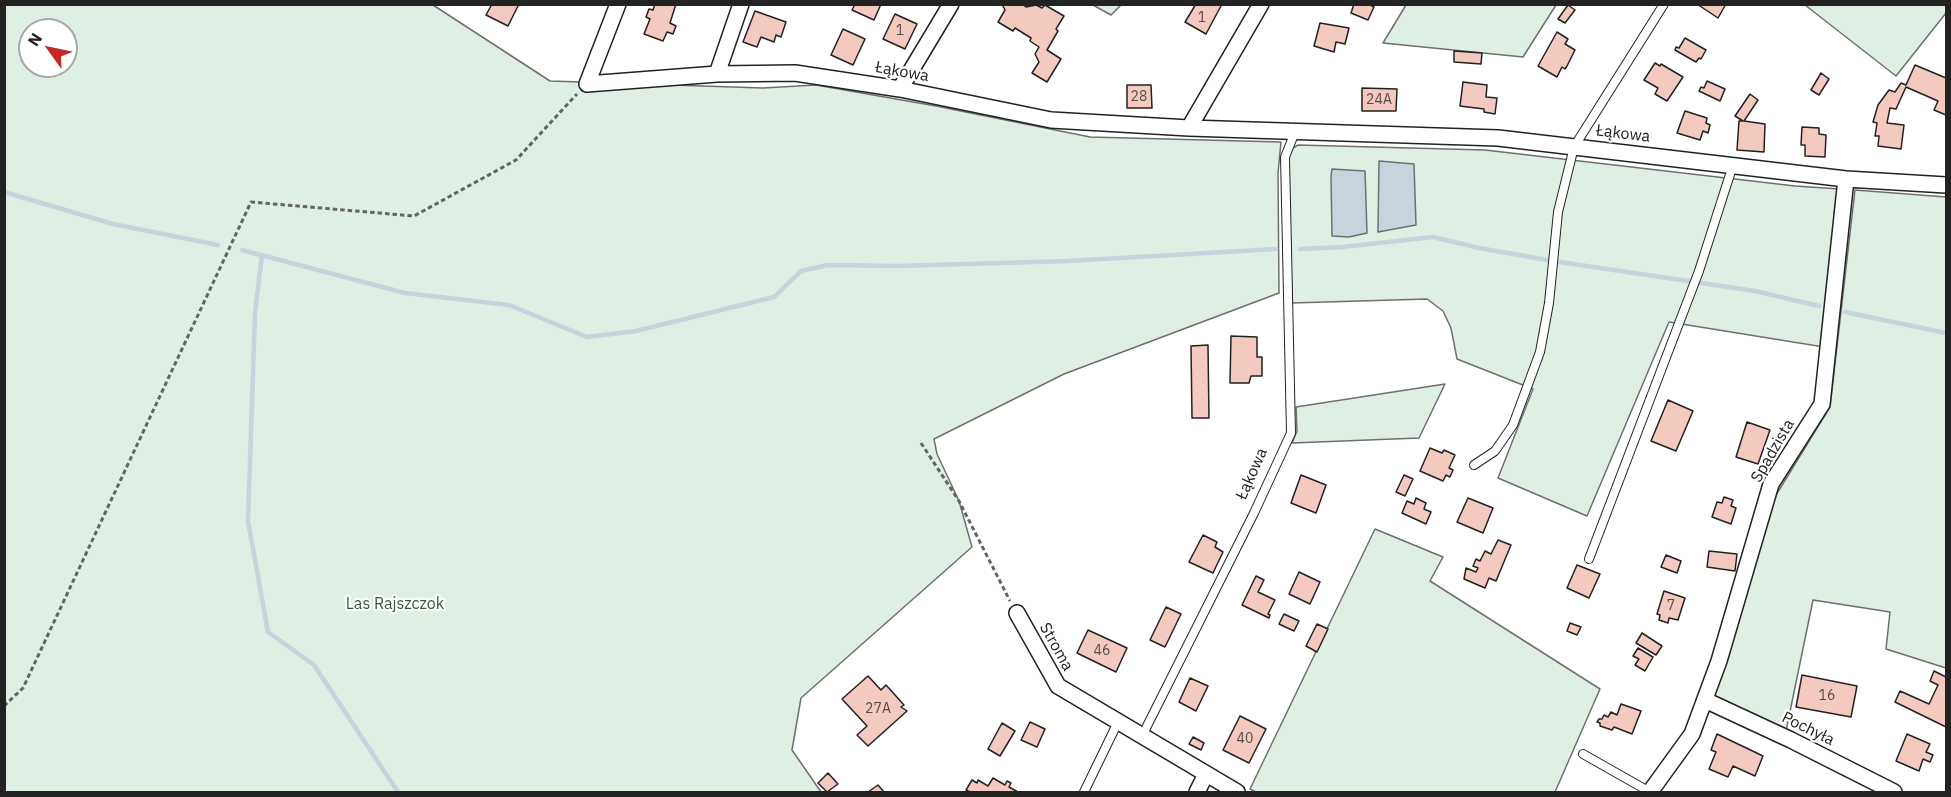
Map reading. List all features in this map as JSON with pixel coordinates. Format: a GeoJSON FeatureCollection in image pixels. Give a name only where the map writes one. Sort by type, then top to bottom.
{"type":"FeatureCollection","features":[{"type":"Feature","properties":{"kind":"street"},"geometry":{"type":"LineString","coordinates":[[587,84],[618,4]]}},
{"type":"Feature","properties":{"kind":"street"},"geometry":{"type":"LineString","coordinates":[[717,74],[741,4]]}},
{"type":"Feature","properties":{"kind":"street"},"geometry":{"type":"LineString","coordinates":[[900,89],[951,4]]}},
{"type":"Feature","properties":{"kind":"street"},"geometry":{"type":"LineString","coordinates":[[1189,128],[1261,4]]}},
{"type":"Feature","properties":{"kind":"street","name":"Łąkowa"},"geometry":{"type":"LineString","coordinates":[[587,84],[717,74],[795,73],[900,89],[1051,120],[1189,128],[1498,138],[1846,179],[1947,185]]}},
{"type":"Feature","properties":{"kind":"street","name":"Spadzista"},"geometry":{"type":"LineString","coordinates":[[1650,792],[1692,734],[1719,661],[1771,484],[1822,404],[1846,179]]}},
{"type":"Feature","properties":{"kind":"street","name":"Stroma"},"geometry":{"type":"LineString","coordinates":[[1017,613],[1058,686],[1237,792]]}},
{"type":"Feature","properties":{"kind":"street","name":"Pochyła"},"geometry":{"type":"LineString","coordinates":[[1705,700],[1894,792]]}},
{"type":"Feature","properties":{"kind":"street"},"geometry":{"type":"LineString","coordinates":[[1197,792],[1206,774]]}},
{"type":"Feature","properties":{"kind":"lane"},"geometry":{"type":"LineString","coordinates":[[1474,465],[1495,451],[1513,424],[1540,352],[1549,303],[1558,212],[1574,147],[1664,4]]}},
{"type":"Feature","properties":{"kind":"lane","name":"Łąkowa"},"geometry":{"type":"LineString","coordinates":[[1142,736],[1254,513],[1290,433],[1285,157],[1295,132]]}},
{"type":"Feature","properties":{"kind":"lane"},"geometry":{"type":"LineString","coordinates":[[1589,559],[1699,271],[1733,165]]}},
{"type":"Feature","properties":{"kind":"lane"},"geometry":{"type":"LineString","coordinates":[[1084,792],[1118,722]]}},
{"type":"Feature","properties":{"kind":"lane"},"geometry":{"type":"LineString","coordinates":[[1583,754],[1650,792]]}},
{"type":"Feature","properties":{"kind":"path"},"geometry":{"type":"LineString","coordinates":[[4,706],[23,688],[251,202],[414,216],[516,160],[587,84]]}},
{"type":"Feature","properties":{"kind":"path","name":"Stroma"},"geometry":{"type":"LineString","coordinates":[[921,443],[958,501],[1017,613]]}},
{"type":"Feature","properties":{"kind":"green space","name":"Las Rajszczok"},"geometry":{"type":"Polygon","coordinates":[[[5,5],[433,5],[550,81],[763,88],[816,85],[1090,137],[1281,142],[1278,173],[1279,293],[1064,374],[934,439],[937,454],[959,501],[972,547],[801,698],[792,750],[821,792],[5,792],[5,5]]]}},
{"type":"Feature","properties":{"kind":"green space"},"geometry":{"type":"Polygon","coordinates":[[[1093,5],[1121,5],[1111,15],[1093,5]]]}},
{"type":"Feature","properties":{"kind":"green space"},"geometry":{"type":"Polygon","coordinates":[[[1406,5],[1556,5],[1523,57],[1383,43],[1406,5]]]}},
{"type":"Feature","properties":{"kind":"green space"},"geometry":{"type":"Polygon","coordinates":[[[1805,5],[1946,5],[1946,13],[1896,76],[1805,5]]]}},
{"type":"Feature","properties":{"kind":"green space"},"geometry":{"type":"Polygon","coordinates":[[[1298,145],[1485,150],[1795,186],[1840,189],[1824,347],[1669,322],[1587,516],[1498,478],[1533,389],[1457,359],[1451,328],[1443,311],[1427,299],[1292,303],[1288,151],[1298,145]]]}},
{"type":"Feature","properties":{"kind":"green space"},"geometry":{"type":"Polygon","coordinates":[[[1855,190],[1946,197],[1946,668],[1886,649],[1890,612],[1813,600],[1786,731],[1713,698],[1776,495],[1830,407],[1855,190]]]}},
{"type":"Feature","properties":{"kind":"green space"},"geometry":{"type":"Polygon","coordinates":[[[1445,384],[1419,438],[1292,443],[1297,431],[1296,407],[1445,384]]]}},
{"type":"Feature","properties":{"kind":"green space"},"geometry":{"type":"Polygon","coordinates":[[[1375,529],[1443,557],[1430,581],[1600,689],[1555,792],[1256,792],[1250,789],[1375,529]]]}},
{"type":"Feature","properties":{"kind":"shaded area"},"geometry":{"type":"Polygon","coordinates":[[[1379,161],[1414,164],[1416,225],[1378,232],[1379,161]]]}},
{"type":"Feature","properties":{"kind":"shaded area"},"geometry":{"type":"Polygon","coordinates":[[[1332,169],[1365,171],[1367,233],[1349,237],[1332,236],[1332,169]]]}},
{"type":"Feature","properties":{"kind":"building"},"geometry":{"type":"Polygon","coordinates":[[[492,4],[519,4],[508,26],[486,15],[492,4]]]}},
{"type":"Feature","properties":{"kind":"building"},"geometry":{"type":"Polygon","coordinates":[[[655,4],[676,4],[670,23],[676,26],[673,34],[667,32],[663,41],[644,34],[650,19],[646,17],[649,9],[653,10],[655,4]]]}},
{"type":"Feature","properties":{"kind":"building"},"geometry":{"type":"Polygon","coordinates":[[[855,4],[881,4],[874,20],[852,10],[855,4]]]}},
{"type":"Feature","properties":{"kind":"building"},"geometry":{"type":"Polygon","coordinates":[[[1002,4],[1022,4],[1026,7],[1036,5],[1042,8],[1045,5],[1064,16],[1047,50],[1061,59],[1047,82],[1032,73],[1039,62],[1035,54],[1039,47],[1030,41],[1031,38],[1015,28],[1013,31],[998,22],[1005,10],[1002,4]]]}},
{"type":"Feature","properties":{"kind":"building"},"geometry":{"type":"Polygon","coordinates":[[[1196,4],[1222,4],[1206,34],[1185,22],[1196,4]]]}},
{"type":"Feature","properties":{"kind":"building"},"geometry":{"type":"Polygon","coordinates":[[[1354,4],[1368,4],[1374,7],[1368,20],[1351,13],[1354,4]]]}},
{"type":"Feature","properties":{"kind":"building"},"geometry":{"type":"Polygon","coordinates":[[[1697,4],[1726,4],[1718,18],[1697,4]]]}},
{"type":"Feature","properties":{"kind":"building"},"geometry":{"type":"Polygon","coordinates":[[[1568,5],[1575,10],[1565,23],[1558,19],[1568,5]]]}},
{"type":"Feature","properties":{"kind":"building"},"geometry":{"type":"Polygon","coordinates":[[[755,11],[786,22],[781,37],[776,35],[774,42],[761,37],[757,47],[743,42],[755,11]]]}},
{"type":"Feature","properties":{"kind":"building"},"geometry":{"type":"Polygon","coordinates":[[[895,14],[917,24],[905,49],[883,39],[895,14]]]}},
{"type":"Feature","properties":{"kind":"building"},"geometry":{"type":"Polygon","coordinates":[[[1320,23],[1349,28],[1345,44],[1336,42],[1334,52],[1314,46],[1320,23]]]}},
{"type":"Feature","properties":{"kind":"building"},"geometry":{"type":"Polygon","coordinates":[[[843,29],[865,39],[853,65],[831,55],[843,29]]]}},
{"type":"Feature","properties":{"kind":"building"},"geometry":{"type":"Polygon","coordinates":[[[1557,32],[1568,39],[1565,44],[1575,50],[1565,69],[1562,67],[1557,77],[1538,66],[1557,32]]]}},
{"type":"Feature","properties":{"kind":"building"},"geometry":{"type":"Polygon","coordinates":[[[1685,38],[1706,50],[1701,59],[1699,58],[1696,62],[1675,50],[1685,38]]]}},
{"type":"Feature","properties":{"kind":"building"},"geometry":{"type":"Polygon","coordinates":[[[1454,51],[1482,53],[1481,64],[1454,62],[1454,51]]]}},
{"type":"Feature","properties":{"kind":"building"},"geometry":{"type":"Polygon","coordinates":[[[1655,63],[1683,77],[1667,101],[1655,94],[1658,88],[1644,80],[1655,63]]]}},
{"type":"Feature","properties":{"kind":"building"},"geometry":{"type":"Polygon","coordinates":[[[1915,65],[1946,78],[1946,115],[1934,110],[1938,101],[1906,87],[1896,109],[1890,108],[1887,123],[1904,125],[1901,149],[1878,146],[1879,136],[1875,136],[1877,123],[1873,122],[1878,105],[1889,90],[1895,92],[1901,83],[1906,85],[1915,65]]]}},
{"type":"Feature","properties":{"kind":"building"},"geometry":{"type":"Polygon","coordinates":[[[1821,73],[1829,79],[1819,95],[1811,90],[1821,73]]]}},
{"type":"Feature","properties":{"kind":"building"},"geometry":{"type":"Polygon","coordinates":[[[1707,81],[1725,89],[1720,101],[1699,91],[1701,87],[1704,88],[1707,81]]]}},
{"type":"Feature","properties":{"kind":"building"},"geometry":{"type":"Polygon","coordinates":[[[1463,82],[1487,85],[1486,97],[1497,98],[1495,114],[1484,112],[1484,109],[1460,106],[1463,82]]]}},
{"type":"Feature","properties":{"kind":"building"},"geometry":{"type":"Polygon","coordinates":[[[1127,85],[1151,85],[1152,108],[1127,108],[1127,85]]]}},
{"type":"Feature","properties":{"kind":"building"},"geometry":{"type":"Polygon","coordinates":[[[1362,88],[1397,89],[1396,111],[1362,111],[1362,88]]]}},
{"type":"Feature","properties":{"kind":"building"},"geometry":{"type":"Polygon","coordinates":[[[1750,94],[1758,100],[1744,121],[1765,124],[1764,152],[1737,150],[1739,121],[1743,121],[1735,116],[1750,94]]]}},
{"type":"Feature","properties":{"kind":"building"},"geometry":{"type":"Polygon","coordinates":[[[1685,111],[1707,118],[1706,123],[1710,125],[1708,133],[1703,131],[1700,140],[1677,133],[1685,111]]]}},
{"type":"Feature","properties":{"kind":"building"},"geometry":{"type":"Polygon","coordinates":[[[1802,127],[1819,128],[1819,134],[1826,135],[1825,157],[1805,156],[1805,145],[1801,145],[1802,127]]]}},
{"type":"Feature","properties":{"kind":"building"},"geometry":{"type":"Polygon","coordinates":[[[1231,336],[1257,337],[1257,357],[1262,357],[1262,376],[1251,376],[1249,383],[1230,383],[1231,336]]]}},
{"type":"Feature","properties":{"kind":"building"},"geometry":{"type":"Polygon","coordinates":[[[1208,345],[1209,418],[1192,418],[1191,346],[1208,345]]]}},
{"type":"Feature","properties":{"kind":"building"},"geometry":{"type":"Polygon","coordinates":[[[1668,400],[1693,411],[1676,451],[1651,441],[1668,400]]]}},
{"type":"Feature","properties":{"kind":"building"},"geometry":{"type":"Polygon","coordinates":[[[1747,422],[1770,430],[1758,464],[1736,457],[1747,422]]]}},
{"type":"Feature","properties":{"kind":"building"},"geometry":{"type":"Polygon","coordinates":[[[1430,448],[1442,453],[1444,450],[1455,455],[1449,468],[1453,470],[1450,477],[1446,475],[1443,481],[1420,471],[1430,448]]]}},
{"type":"Feature","properties":{"kind":"building"},"geometry":{"type":"Polygon","coordinates":[[[1301,475],[1326,485],[1316,513],[1291,503],[1301,475]]]}},
{"type":"Feature","properties":{"kind":"building"},"geometry":{"type":"Polygon","coordinates":[[[1404,475],[1413,479],[1405,496],[1396,492],[1404,475]]]}},
{"type":"Feature","properties":{"kind":"building"},"geometry":{"type":"Polygon","coordinates":[[[1724,497],[1733,500],[1731,506],[1736,508],[1731,524],[1712,517],[1717,502],[1722,503],[1724,497]]]}},
{"type":"Feature","properties":{"kind":"building"},"geometry":{"type":"Polygon","coordinates":[[[1416,498],[1426,503],[1424,509],[1431,512],[1426,524],[1402,513],[1407,501],[1414,504],[1416,498]]]}},
{"type":"Feature","properties":{"kind":"building"},"geometry":{"type":"Polygon","coordinates":[[[1468,498],[1493,508],[1483,533],[1457,522],[1468,498]]]}},
{"type":"Feature","properties":{"kind":"building"},"geometry":{"type":"Polygon","coordinates":[[[1203,535],[1217,542],[1215,547],[1223,552],[1213,573],[1189,562],[1203,535]]]}},
{"type":"Feature","properties":{"kind":"building"},"geometry":{"type":"Polygon","coordinates":[[[1498,540],[1511,545],[1496,581],[1489,578],[1485,588],[1464,579],[1466,568],[1476,572],[1478,568],[1473,566],[1476,559],[1480,561],[1485,551],[1491,554],[1498,540]]]}},
{"type":"Feature","properties":{"kind":"building"},"geometry":{"type":"Polygon","coordinates":[[[1709,551],[1737,554],[1735,571],[1707,567],[1709,551]]]}},
{"type":"Feature","properties":{"kind":"building"},"geometry":{"type":"Polygon","coordinates":[[[1666,555],[1681,561],[1677,573],[1661,567],[1666,555]]]}},
{"type":"Feature","properties":{"kind":"building"},"geometry":{"type":"Polygon","coordinates":[[[1577,565],[1600,574],[1589,598],[1567,588],[1577,565]]]}},
{"type":"Feature","properties":{"kind":"building"},"geometry":{"type":"Polygon","coordinates":[[[1299,572],[1320,582],[1310,604],[1289,594],[1299,572]]]}},
{"type":"Feature","properties":{"kind":"building"},"geometry":{"type":"Polygon","coordinates":[[[1256,576],[1264,580],[1258,592],[1275,600],[1268,614],[1269,618],[1242,605],[1256,576]]]}},
{"type":"Feature","properties":{"kind":"building"},"geometry":{"type":"Polygon","coordinates":[[[1664,591],[1685,598],[1678,620],[1669,618],[1668,623],[1659,620],[1660,615],[1657,614],[1664,591]]]}},
{"type":"Feature","properties":{"kind":"building"},"geometry":{"type":"Polygon","coordinates":[[[1166,607],[1181,614],[1165,647],[1150,640],[1166,607]]]}},
{"type":"Feature","properties":{"kind":"building"},"geometry":{"type":"Polygon","coordinates":[[[1284,614],[1299,621],[1294,631],[1279,624],[1284,614]]]}},
{"type":"Feature","properties":{"kind":"building"},"geometry":{"type":"Polygon","coordinates":[[[1570,623],[1581,627],[1577,635],[1567,631],[1570,623]]]}},
{"type":"Feature","properties":{"kind":"building"},"geometry":{"type":"Polygon","coordinates":[[[1317,624],[1328,629],[1317,652],[1306,646],[1317,624]]]}},
{"type":"Feature","properties":{"kind":"building"},"geometry":{"type":"Polygon","coordinates":[[[1088,630],[1127,648],[1116,672],[1077,653],[1088,630]]]}},
{"type":"Feature","properties":{"kind":"building"},"geometry":{"type":"Polygon","coordinates":[[[1642,633],[1662,646],[1656,655],[1636,643],[1642,633]]]}},
{"type":"Feature","properties":{"kind":"building"},"geometry":{"type":"Polygon","coordinates":[[[1638,648],[1653,657],[1645,671],[1635,665],[1639,659],[1633,656],[1638,648]]]}},
{"type":"Feature","properties":{"kind":"building"},"geometry":{"type":"Polygon","coordinates":[[[1934,671],[1946,677],[1946,727],[1895,702],[1900,691],[1929,704],[1938,685],[1930,681],[1934,671]]]}},
{"type":"Feature","properties":{"kind":"building"},"geometry":{"type":"Polygon","coordinates":[[[1802,675],[1857,686],[1851,717],[1796,707],[1802,675]]]}},
{"type":"Feature","properties":{"kind":"building"},"geometry":{"type":"Polygon","coordinates":[[[868,676],[881,690],[886,685],[904,705],[901,707],[907,711],[868,746],[857,735],[867,726],[842,699],[868,676]]]}},
{"type":"Feature","properties":{"kind":"building"},"geometry":{"type":"Polygon","coordinates":[[[1190,678],[1208,686],[1196,711],[1179,702],[1190,678]]]}},
{"type":"Feature","properties":{"kind":"building"},"geometry":{"type":"Polygon","coordinates":[[[1621,704],[1641,711],[1632,734],[1614,727],[1612,730],[1600,726],[1597,722],[1604,715],[1608,717],[1611,712],[1617,715],[1621,704]]]}},
{"type":"Feature","properties":{"kind":"building"},"geometry":{"type":"Polygon","coordinates":[[[1240,716],[1266,729],[1249,763],[1223,750],[1240,716]]]}},
{"type":"Feature","properties":{"kind":"building"},"geometry":{"type":"Polygon","coordinates":[[[1030,722],[1045,729],[1037,747],[1021,740],[1030,722]]]}},
{"type":"Feature","properties":{"kind":"building"},"geometry":{"type":"Polygon","coordinates":[[[1002,723],[1015,731],[1000,756],[988,749],[1002,723]]]}},
{"type":"Feature","properties":{"kind":"building"},"geometry":{"type":"Polygon","coordinates":[[[1717,734],[1763,756],[1755,776],[1733,766],[1728,777],[1709,769],[1716,752],[1711,750],[1717,734]]]}},
{"type":"Feature","properties":{"kind":"building"},"geometry":{"type":"Polygon","coordinates":[[[1907,734],[1930,744],[1926,752],[1933,755],[1930,762],[1923,759],[1919,771],[1896,761],[1907,734]]]}},
{"type":"Feature","properties":{"kind":"building"},"geometry":{"type":"Polygon","coordinates":[[[1193,737],[1204,743],[1201,750],[1189,744],[1193,737]]]}},
{"type":"Feature","properties":{"kind":"building"},"geometry":{"type":"Polygon","coordinates":[[[828,773],[838,784],[827,792],[818,783],[828,773]]]}},
{"type":"Feature","properties":{"kind":"building"},"geometry":{"type":"Polygon","coordinates":[[[993,778],[1005,785],[1007,781],[1011,783],[1009,787],[1018,792],[970,792],[966,790],[972,780],[977,783],[978,780],[988,786],[993,778]]]}},
{"type":"Feature","properties":{"kind":"building"},"geometry":{"type":"Polygon","coordinates":[[[878,785],[884,792],[868,792],[878,785]]]}},
{"type":"Feature","properties":{"kind":"waterway"},"geometry":{"type":"LineString","coordinates":[[4,192],[113,224],[218,245]]}},
{"type":"Feature","properties":{"kind":"waterway"},"geometry":{"type":"LineString","coordinates":[[1300,249],[1433,237],[1553,261],[1755,291],[1819,306]]}},
{"type":"Feature","properties":{"kind":"waterway"},"geometry":{"type":"LineString","coordinates":[[242,250],[405,293],[509,305],[587,337],[636,331],[774,297],[801,271],[828,265],[898,266],[1068,261],[1276,249]]}},
{"type":"Feature","properties":{"kind":"waterway"},"geometry":{"type":"LineString","coordinates":[[262,255],[255,313],[248,521],[268,632],[314,665],[398,792]]}},
{"type":"Feature","properties":{"kind":"waterway"},"geometry":{"type":"LineString","coordinates":[[1845,312],[1946,333]]}}]}
